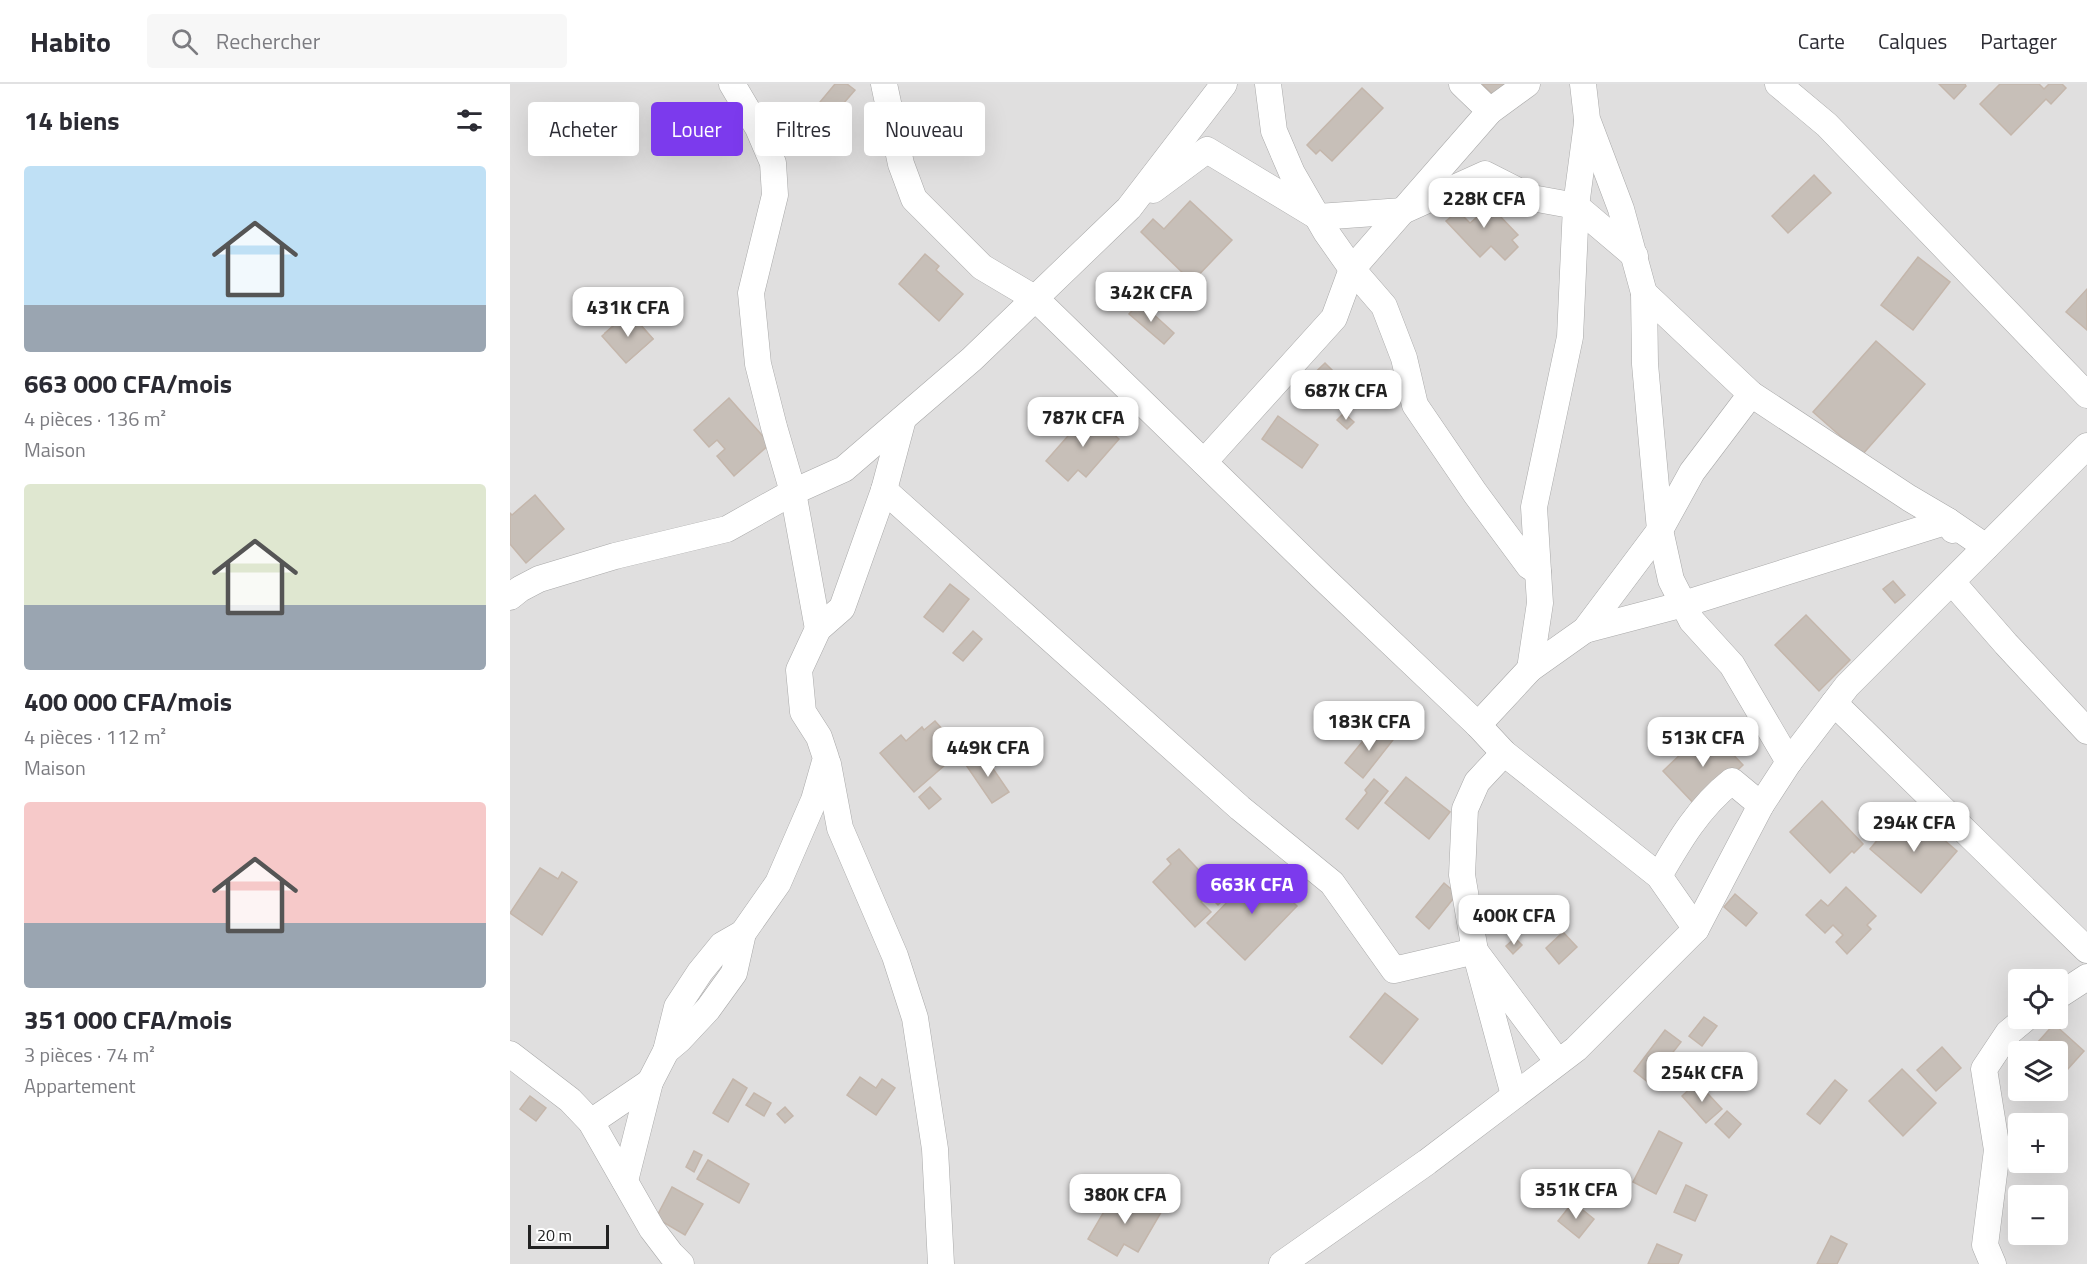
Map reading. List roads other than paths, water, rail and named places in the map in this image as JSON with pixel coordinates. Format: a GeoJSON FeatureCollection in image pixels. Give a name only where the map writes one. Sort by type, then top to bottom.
{"type":"FeatureCollection","features":[{"type":"Feature","properties":{"kind":"street"},"geometry":{"type":"LineString","coordinates":[[732,84],[758,128],[772,163],[775,195],[751,293],[758,364],[793,492],[818,629]]}},
{"type":"Feature","properties":{"kind":"street"},"geometry":{"type":"LineString","coordinates":[[884,84],[900,164],[914,199],[982,267],[1036,299],[1478,725],[1504,753],[1659,876],[1696,929]]}},
{"type":"Feature","properties":{"kind":"street"},"geometry":{"type":"LineString","coordinates":[[1129,208],[1224,84]]}},
{"type":"Feature","properties":{"kind":"street"},"geometry":{"type":"LineString","coordinates":[[1268,84],[1274,131],[1292,173],[1352,269],[1384,306],[1404,358],[1415,405],[1475,493],[1529,566],[1538,572]]}},
{"type":"Feature","properties":{"kind":"street"},"geometry":{"type":"LineString","coordinates":[[1462,84],[1490,111]]}},
{"type":"Feature","properties":{"kind":"street"},"geometry":{"type":"LineString","coordinates":[[1204,462],[1334,318],[1352,269],[1490,111],[1527,84]]}},
{"type":"Feature","properties":{"kind":"street"},"geometry":{"type":"LineString","coordinates":[[1530,669],[1540,603],[1534,507],[1570,337],[1576,206],[1587,119],[1583,84]]}},
{"type":"Feature","properties":{"kind":"street"},"geometry":{"type":"LineString","coordinates":[[1778,84],[1827,125],[2087,395]]}},
{"type":"Feature","properties":{"kind":"street"},"geometry":{"type":"LineString","coordinates":[[1587,119],[1621,209],[1644,293],[1646,375],[1660,530],[1671,580],[1692,621],[1732,665],[1789,762]]}},
{"type":"Feature","properties":{"kind":"street"},"geometry":{"type":"LineString","coordinates":[[510,597],[538,579],[615,556],[727,529],[793,492],[844,469],[972,359],[1129,208],[1207,150],[1318,217],[1403,211],[1485,174],[1532,198],[1576,206],[1635,256]]}},
{"type":"Feature","properties":{"kind":"street"},"geometry":{"type":"LineString","coordinates":[[1644,293],[1751,394],[1909,498],[1948,520],[1979,555]]}},
{"type":"Feature","properties":{"kind":"street"},"geometry":{"type":"LineString","coordinates":[[1478,725],[1530,669],[1584,630],[1660,530],[1692,472],[1751,394]]}},
{"type":"Feature","properties":{"kind":"street"},"geometry":{"type":"LineString","coordinates":[[903,419],[884,490],[842,608],[818,629],[800,670],[803,712],[819,737],[826,758],[840,828],[895,956],[915,1018],[935,1149],[941,1264]]}},
{"type":"Feature","properties":{"kind":"street"},"geometry":{"type":"LineString","coordinates":[[1282,1264],[1427,1162],[1576,1049],[1696,929],[1761,805],[1789,762],[1847,686],[2087,446]]}},
{"type":"Feature","properties":{"kind":"street"},"geometry":{"type":"LineString","coordinates":[[884,490],[1240,808],[1332,883],[1394,970],[1475,951]]}},
{"type":"Feature","properties":{"kind":"street"},"geometry":{"type":"LineString","coordinates":[[1584,630],[1684,604],[1948,520]]}},
{"type":"Feature","properties":{"kind":"street"},"geometry":{"type":"LineString","coordinates":[[1952,582],[2006,644],[2087,730]]}},
{"type":"Feature","properties":{"kind":"street"},"geometry":{"type":"LineString","coordinates":[[1834,703],[2087,950]]}},
{"type":"Feature","properties":{"kind":"street"},"geometry":{"type":"LineString","coordinates":[[1504,753],[1477,782],[1465,810],[1462,875],[1475,951],[1514,1095]]}},
{"type":"Feature","properties":{"kind":"street"},"geometry":{"type":"LineString","coordinates":[[625,1181],[650,1082],[666,1051],[708,1009],[734,973],[743,933],[778,883],[814,800],[826,758]]}},
{"type":"Feature","properties":{"kind":"street"},"geometry":{"type":"LineString","coordinates":[[1659,876],[1687,828],[1716,794],[1732,781],[1761,805]]}},
{"type":"Feature","properties":{"kind":"street"},"geometry":{"type":"LineString","coordinates":[[1475,951],[1558,1062]]}},
{"type":"Feature","properties":{"kind":"street"},"geometry":{"type":"LineString","coordinates":[[2068,989],[2087,976]]}},
{"type":"Feature","properties":{"kind":"street"},"geometry":{"type":"LineString","coordinates":[[1993,1264],[1985,1245],[1997,1150],[1984,1069],[2013,1029]]}},
{"type":"Feature","properties":{"kind":"street"},"geometry":{"type":"LineString","coordinates":[[510,1054],[570,1100],[591,1122],[651,1229],[681,1264]]}},
{"type":"Feature","properties":{"kind":"street"},"geometry":{"type":"LineString","coordinates":[[591,1122],[650,1082]]}}]}
